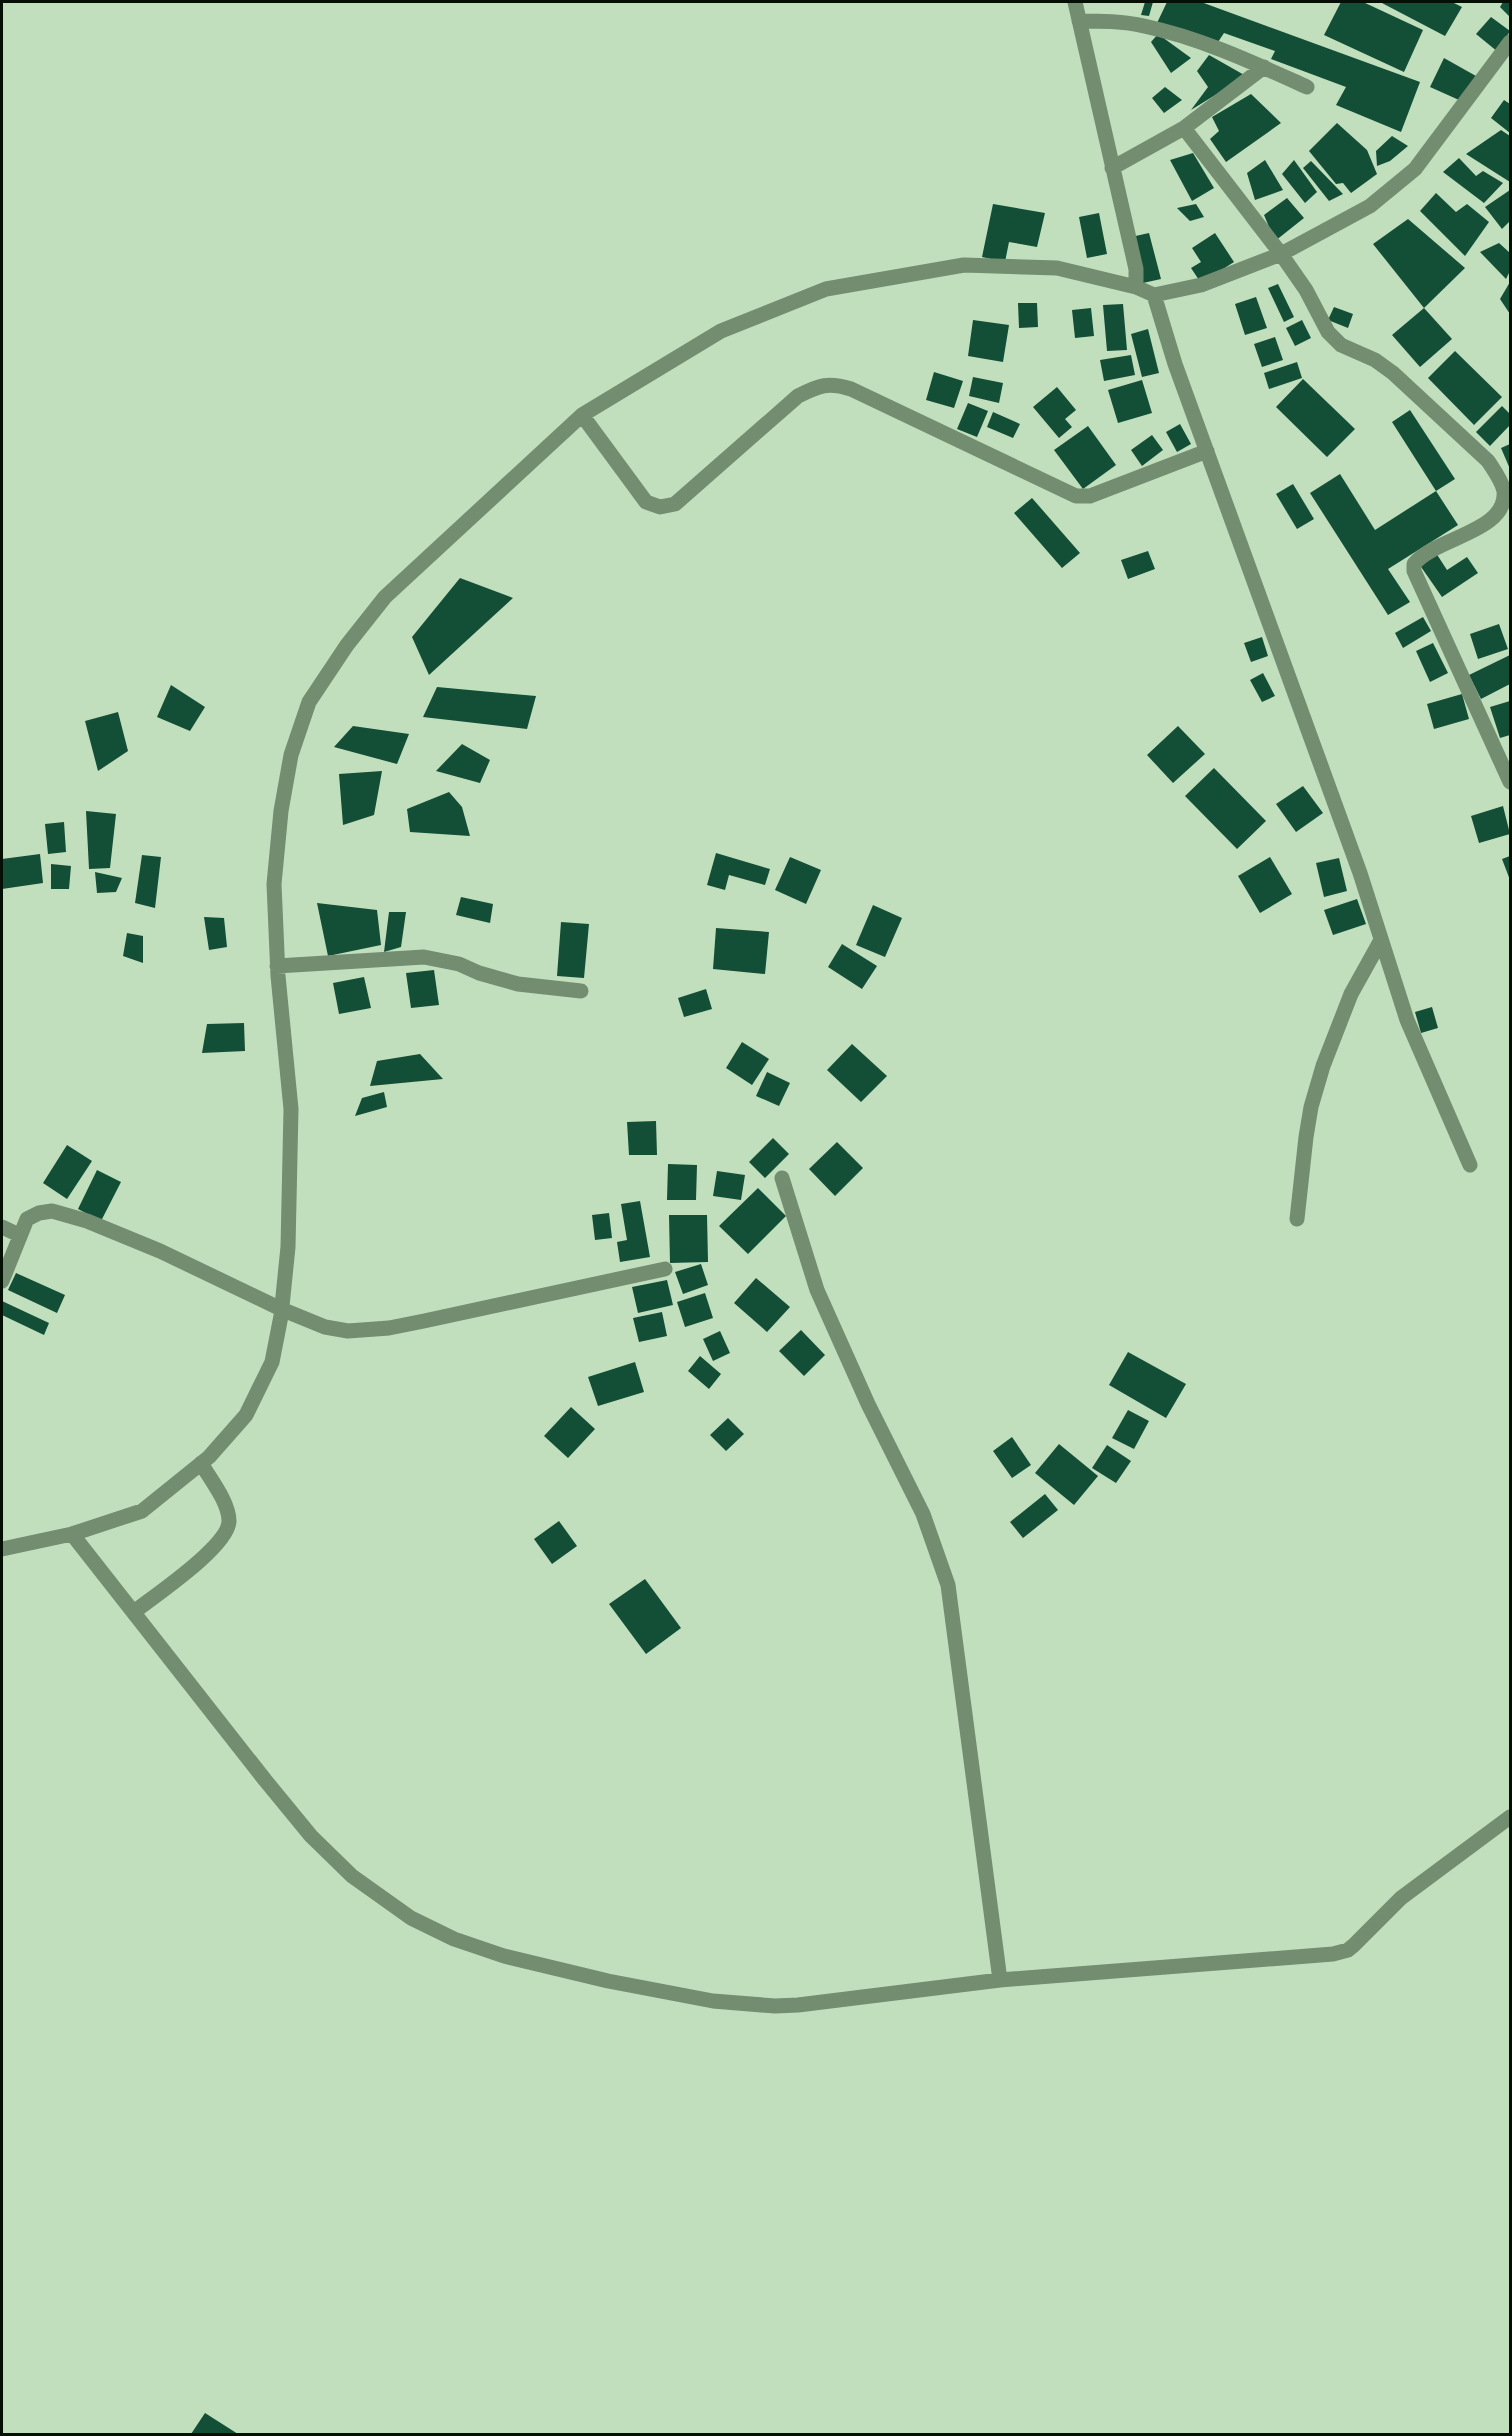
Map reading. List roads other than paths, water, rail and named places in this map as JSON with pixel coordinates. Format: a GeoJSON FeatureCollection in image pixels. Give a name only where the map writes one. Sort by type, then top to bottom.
{"type":"FeatureCollection","features":[{"type":"Feature","properties":{"kind":"street"},"geometry":{"type":"LineString","coordinates":[[1075,2],[1136,269],[1136,287]]}},
{"type":"Feature","properties":{"kind":"street"},"geometry":{"type":"LineString","coordinates":[[1079,21],[1126,23],[1151,28],[1225,51],[1307,87]]}},
{"type":"Feature","properties":{"kind":"street"},"geometry":{"type":"LineString","coordinates":[[2,1549],[72,1534],[142,1511],[201,1463],[246,1414],[272,1362],[288,1247],[291,1109],[277,966],[274,884],[281,811],[291,755],[309,702],[347,645],[385,597],[582,415],[721,332],[826,289],[964,265],[1057,268],[1136,287],[1154,295],[1201,285],[1281,254],[1370,206],[1414,170],[1510,42]]}},
{"type":"Feature","properties":{"kind":"street"},"geometry":{"type":"LineString","coordinates":[[1112,168],[1184,128],[1264,67]]}},
{"type":"Feature","properties":{"kind":"street"},"geometry":{"type":"LineString","coordinates":[[1184,128],[1281,254],[1306,290],[1328,332],[1341,345],[1375,360],[1393,373],[1488,461],[1497,476],[1504,491],[1501,507],[1496,517],[1481,527],[1442,543],[1425,553],[1414,564],[1414,571],[1510,782]]}},
{"type":"Feature","properties":{"kind":"street"},"geometry":{"type":"LineString","coordinates":[[1154,295],[1175,364],[1360,873],[1407,1020],[1470,1165]]}},
{"type":"Feature","properties":{"kind":"street"},"geometry":{"type":"LineString","coordinates":[[582,415],[646,502],[660,507],[675,504],[798,396],[815,388],[832,384],[850,389],[1076,496],[1090,496],[1207,451]]}},
{"type":"Feature","properties":{"kind":"street"},"geometry":{"type":"LineString","coordinates":[[1297,1219],[1311,1107],[1323,1066],[1351,994],[1381,940]]}},
{"type":"Feature","properties":{"kind":"street"},"geometry":{"type":"LineString","coordinates":[[277,966],[424,957],[459,964],[479,973],[518,984],[581,991]]}},
{"type":"Feature","properties":{"kind":"street"},"geometry":{"type":"LineString","coordinates":[[782,1178],[817,1290],[868,1404],[923,1514],[948,1585],[1000,1980]]}},
{"type":"Feature","properties":{"kind":"street"},"geometry":{"type":"LineString","coordinates":[[2,1281],[27,1219],[39,1213],[52,1211],[160,1251],[281,1309],[325,1327],[348,1331],[388,1328],[665,1269]]}},
{"type":"Feature","properties":{"kind":"street"},"geometry":{"type":"LineString","coordinates":[[2,1227],[19,1235]]}},
{"type":"Feature","properties":{"kind":"street"},"geometry":{"type":"LineString","coordinates":[[134,1612],[207,1555],[227,1530],[229,1521],[226,1510],[201,1463]]}},
{"type":"Feature","properties":{"kind":"street"},"geometry":{"type":"LineString","coordinates":[[72,1534],[311,1836],[352,1876],[411,1918],[454,1939],[504,1956],[558,1970],[713,2001],[798,2006],[1000,1980],[1340,1952],[1354,1945],[1401,1898],[1510,1817]]}}]}
